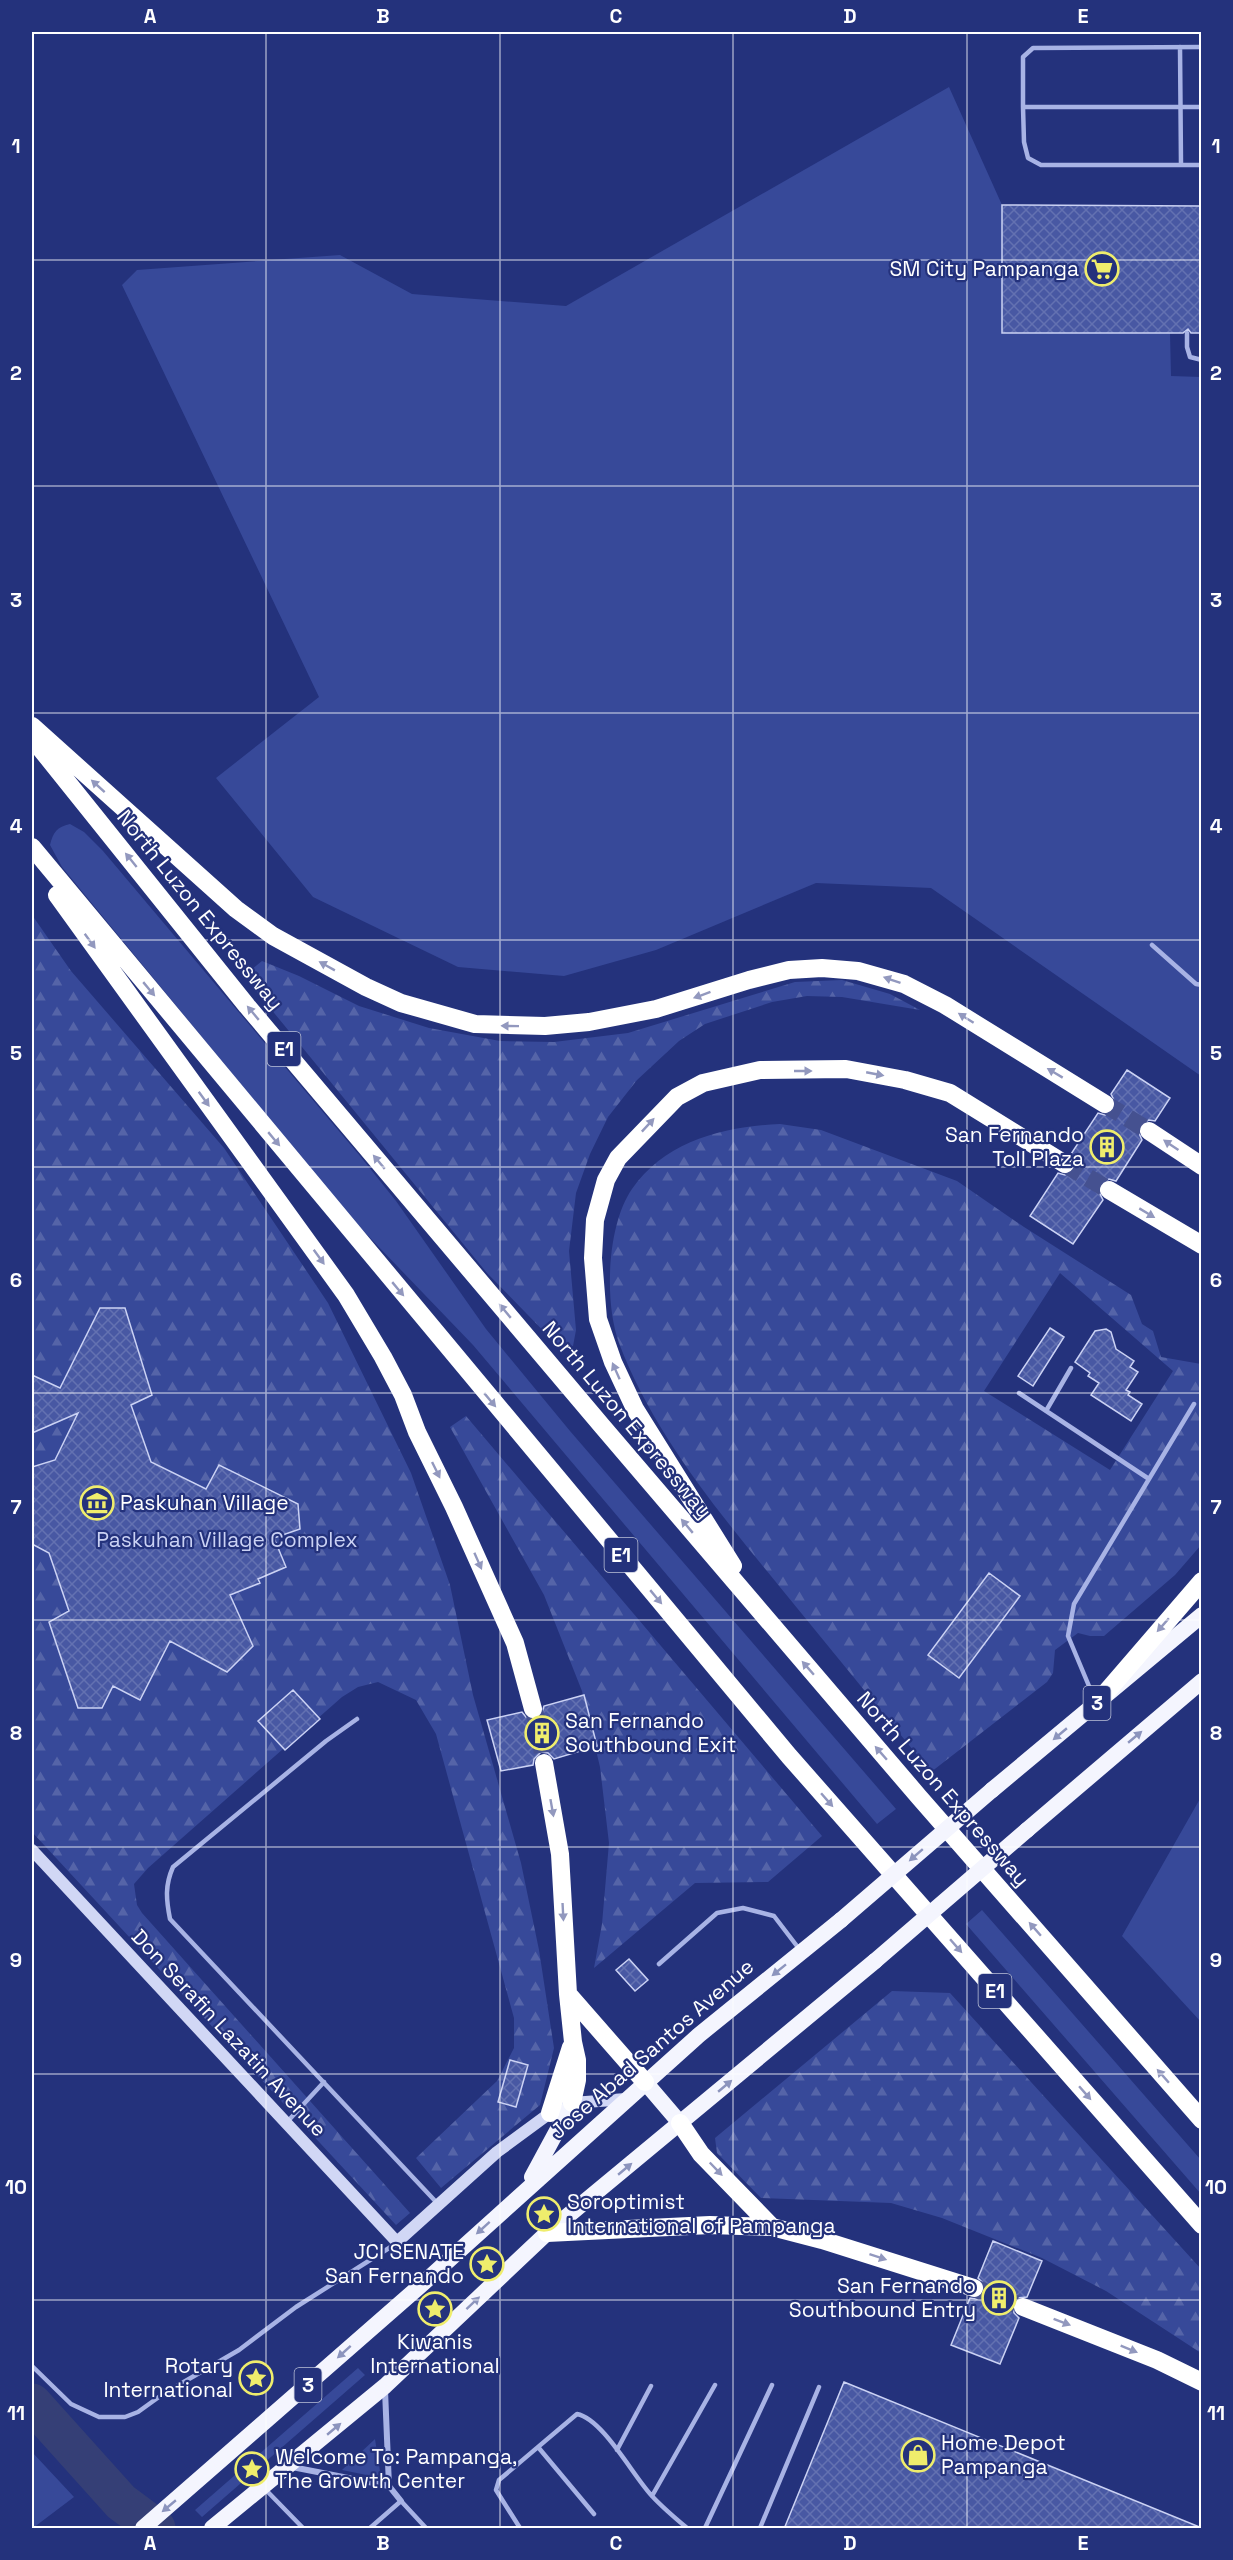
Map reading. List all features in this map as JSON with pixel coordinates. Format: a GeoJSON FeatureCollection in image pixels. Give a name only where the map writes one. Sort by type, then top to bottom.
{"type":"FeatureCollection","features":[{"type":"Feature","properties":{"kind":"highway"},"geometry":{"type":"LineString","coordinates":[[32,726],[236,909],[282,941],[366,987],[401,1003],[475,1024],[545,1026],[589,1022],[656,1009],[789,970],[822,968],[858,971],[904,984],[945,1005],[1105,1104]]}},
{"type":"Feature","properties":{"kind":"highway","name":"North Luzon Expressway"},"geometry":{"type":"LineString","coordinates":[[32,738],[247,1006],[779,1635],[1202,2120]]}},
{"type":"Feature","properties":{"kind":"highway","name":"E1"},"geometry":{"type":"LineString","coordinates":[[32,847],[789,1756],[1202,2225]]}},
{"type":"Feature","properties":{"kind":"highway"},"geometry":{"type":"LineString","coordinates":[[32,859],[340,1286],[383,1357],[515,1643],[533,1709]]}},
{"type":"Feature","properties":{"kind":"highway"},"geometry":{"type":"LineString","coordinates":[[779,1635],[648,1432],[613,1362],[598,1319],[592,1258],[595,1220],[610,1170],[677,1097],[703,1083],[760,1070],[846,1069],[905,1080],[950,1093],[1065,1164]]}},
{"type":"Feature","properties":{"kind":"highway"},"geometry":{"type":"LineString","coordinates":[[1149,1131],[1202,1166]]}},
{"type":"Feature","properties":{"kind":"highway"},"geometry":{"type":"LineString","coordinates":[[1109,1190],[1202,1245]]}},
{"type":"Feature","properties":{"kind":"highway"},"geometry":{"type":"LineString","coordinates":[[1096,1704],[1202,1581]]}},
{"type":"Feature","properties":{"kind":"highway","name":"Jose Abad Santos Avenue"},"geometry":{"type":"LineString","coordinates":[[143,2529],[699,2035],[841,1920],[992,1790],[1202,1615]]}},
{"type":"Feature","properties":{"kind":"highway","name":"3"},"geometry":{"type":"LineString","coordinates":[[216,2525],[385,2386],[547,2233],[875,1961],[1202,1681]]}},
{"type":"Feature","properties":{"kind":"highway"},"geometry":{"type":"LineString","coordinates":[[526,2188],[572,2103],[578,2069],[568,1994],[560,1854],[544,1762]]}},
{"type":"Feature","properties":{"kind":"highway"},"geometry":{"type":"LineString","coordinates":[[568,1994],[680,2123],[701,2154],[772,2227]]}},
{"type":"Feature","properties":{"kind":"highway"},"geometry":{"type":"LineString","coordinates":[[550,2113],[573,2042]]}},
{"type":"Feature","properties":{"kind":"highway"},"geometry":{"type":"LineString","coordinates":[[547,2233],[710,2226],[772,2227],[822,2240],[974,2288]]}},
{"type":"Feature","properties":{"kind":"highway"},"geometry":{"type":"LineString","coordinates":[[1023,2307],[1157,2360],[1202,2382]]}},
{"type":"Feature","properties":{"kind":"main road","name":"Don Serafin Lazatin Avenue"},"geometry":{"type":"LineString","coordinates":[[32,1850],[398,2242]]}},
{"type":"Feature","properties":{"kind":"main road"},"geometry":{"type":"LineString","coordinates":[[398,2242],[497,2152],[550,2113],[572,2103],[626,2099]]}},
{"type":"Feature","properties":{"kind":"street"},"geometry":{"type":"LineString","coordinates":[[385,2386],[389,2486],[401,2501]]}},
{"type":"Feature","properties":{"kind":"street"},"geometry":{"type":"LineString","coordinates":[[289,2466],[389,2486]]}},
{"type":"Feature","properties":{"kind":"lane"},"geometry":{"type":"LineString","coordinates":[[1180,47],[1181,165]]}},
{"type":"Feature","properties":{"kind":"lane"},"geometry":{"type":"LineString","coordinates":[[1202,47],[1033,48],[1023,57],[1024,142],[1028,158],[1041,165],[1202,165]]}},
{"type":"Feature","properties":{"kind":"lane"},"geometry":{"type":"LineString","coordinates":[[1023,107],[1202,107]]}},
{"type":"Feature","properties":{"kind":"lane"},"geometry":{"type":"LineString","coordinates":[[1187,333],[1190,357],[1202,360]]}},
{"type":"Feature","properties":{"kind":"lane"},"geometry":{"type":"LineString","coordinates":[[1152,945],[1196,984],[1202,985]]}},
{"type":"Feature","properties":{"kind":"lane"},"geometry":{"type":"LineString","coordinates":[[1046,1411],[1071,1368]]}},
{"type":"Feature","properties":{"kind":"lane"},"geometry":{"type":"LineString","coordinates":[[1019,1394],[1149,1479]]}},
{"type":"Feature","properties":{"kind":"lane"},"geometry":{"type":"LineString","coordinates":[[1096,1704],[1068,1636],[1070,1619],[1083,1589],[1194,1404]]}},
{"type":"Feature","properties":{"kind":"lane"},"geometry":{"type":"LineString","coordinates":[[357,1719],[326,1741],[172,1867],[166,1882],[170,1919],[438,2205]]}},
{"type":"Feature","properties":{"kind":"lane"},"geometry":{"type":"LineString","coordinates":[[659,1964],[717,1913],[743,1908],[774,1916],[801,1952]]}},
{"type":"Feature","properties":{"kind":"lane"},"geometry":{"type":"LineString","coordinates":[[286,2123],[324,2082]]}},
{"type":"Feature","properties":{"kind":"lane"},"geometry":{"type":"LineString","coordinates":[[32,2366],[71,2404],[99,2416],[126,2417],[138,2412],[163,2394],[239,2350],[296,2307],[398,2242]]}},
{"type":"Feature","properties":{"kind":"lane"},"geometry":{"type":"LineString","coordinates":[[652,2496],[715,2385]]}},
{"type":"Feature","properties":{"kind":"lane"},"geometry":{"type":"LineString","coordinates":[[705,2529],[772,2385]]}},
{"type":"Feature","properties":{"kind":"lane"},"geometry":{"type":"LineString","coordinates":[[617,2450],[651,2386]]}},
{"type":"Feature","properties":{"kind":"lane"},"geometry":{"type":"LineString","coordinates":[[760,2529],[819,2387]]}},
{"type":"Feature","properties":{"kind":"lane"},"geometry":{"type":"LineString","coordinates":[[520,2529],[496,2490],[499,2480],[577,2414],[586,2416],[617,2450],[652,2496],[687,2529]]}},
{"type":"Feature","properties":{"kind":"lane"},"geometry":{"type":"LineString","coordinates":[[538,2447],[594,2514]]}},
{"type":"Feature","properties":{"kind":"lane"},"geometry":{"type":"LineString","coordinates":[[263,2487],[303,2529]]}},
{"type":"Feature","properties":{"kind":"lane"},"geometry":{"type":"LineString","coordinates":[[370,2528],[401,2501],[426,2529]]}},
{"type":"Feature","properties":{"kind":"green space"},"geometry":{"type":"Polygon","coordinates":[[[949,87],[1002,205],[1170,333],[1171,376],[1201,377],[1201,1076],[931,888],[816,883],[656,950],[564,976],[458,967],[313,897],[216,778],[319,697],[122,285],[137,270],[340,255],[412,294],[566,306],[949,87]]]}},
{"type":"Feature","properties":{"kind":"green space"},"geometry":{"type":"Polygon","coordinates":[[[70,824],[84,832],[103,851],[360,1156],[396,1201],[486,1329],[570,1431],[896,1809],[877,1824],[473,1345],[350,1217],[62,867],[50,845],[56,831],[70,824]]]}},
{"type":"Feature","properties":{"kind":"green space","name":"Paskuhan Village Complex"},"geometry":{"type":"Polygon","coordinates":[[[32,915],[71,971],[224,1148],[328,1303],[411,1473],[450,1585],[473,1695],[521,1863],[539,1950],[554,2048],[540,2105],[441,2188],[416,2158],[497,2081],[514,2048],[514,2018],[436,1734],[416,1700],[378,1682],[358,1687],[342,1697],[148,1868],[134,1884],[137,1905],[142,1913],[410,2213],[396,2225],[32,1832],[32,915]]]}},
{"type":"Feature","properties":{"kind":"green space"},"geometry":{"type":"Polygon","coordinates":[[[262,961],[299,976],[359,1006],[429,1028],[500,1041],[554,1042],[628,1033],[795,982],[842,980],[890,994],[920,1010],[842,997],[807,996],[772,1002],[705,1024],[679,1041],[637,1080],[608,1117],[590,1154],[576,1193],[569,1251],[576,1330],[573,1346],[561,1349],[487,1273],[257,992],[251,970],[262,961]]]}},
{"type":"Feature","properties":{"kind":"green space"},"geometry":{"type":"Polygon","coordinates":[[[780,1124],[821,1130],[957,1181],[1131,1295],[1142,1324],[1153,1331],[1161,1357],[1201,1364],[1201,1545],[1175,1575],[1104,1636],[1078,1633],[1055,1650],[1053,1673],[1047,1682],[931,1772],[737,1534],[691,1474],[651,1410],[619,1343],[614,1326],[610,1286],[613,1243],[617,1222],[632,1189],[661,1159],[679,1148],[718,1133],[759,1125],[780,1124]],[[1060,1273],[984,1391],[1110,1470],[1173,1371],[1060,1273]]]}},
{"type":"Feature","properties":{"kind":"green space"},"geometry":{"type":"Polygon","coordinates":[[[466,1416],[822,1836],[768,1882],[695,1883],[594,1968],[602,1924],[609,1843],[600,1767],[582,1691],[544,1595],[450,1427],[466,1416]]]}},
{"type":"Feature","properties":{"kind":"green space"},"geometry":{"type":"Polygon","coordinates":[[[1201,1797],[1202,2022],[1122,1936],[1201,1797]]]}},
{"type":"Feature","properties":{"kind":"green space"},"geometry":{"type":"Polygon","coordinates":[[[982,1910],[1201,2160],[1201,2194],[966,1924],[982,1910]]]}},
{"type":"Feature","properties":{"kind":"green space"},"geometry":{"type":"Polygon","coordinates":[[[892,1991],[950,1993],[1201,2269],[1201,2353],[1106,2291],[1042,2258],[942,2218],[891,2203],[761,2198],[717,2153],[715,2138],[892,1991]]]}},
{"type":"Feature","properties":{"kind":"green space"},"geometry":{"type":"Polygon","coordinates":[[[358,2368],[365,2375],[202,2517],[195,2510],[358,2368]]]}},
{"type":"Feature","properties":{"kind":"green space"},"geometry":{"type":"Polygon","coordinates":[[[375,2439],[381,2478],[342,2470],[375,2439]]]}},
{"type":"Feature","properties":{"kind":"green space"},"geometry":{"type":"Polygon","coordinates":[[[32,2452],[74,2497],[33,2528],[32,2528],[32,2452]]]}},
{"type":"Feature","properties":{"kind":"building","name":"SM City Pampanga"},"geometry":{"type":"Polygon","coordinates":[[[1002,205],[1202,206],[1202,333],[1191,333],[1188,329],[1183,333],[1002,333],[1002,205]]]}},
{"type":"Feature","properties":{"kind":"building","name":"San Fernando Toll Plaza"},"geometry":{"type":"Polygon","coordinates":[[[1127,1070],[1170,1098],[1155,1121],[1149,1120],[1140,1124],[1138,1131],[1142,1140],[1116,1181],[1109,1179],[1100,1184],[1098,1190],[1103,1200],[1073,1244],[1030,1216],[1058,1173],[1065,1175],[1074,1170],[1076,1164],[1071,1154],[1098,1113],[1105,1115],[1114,1110],[1116,1104],[1111,1094],[1127,1070]]]}},
{"type":"Feature","properties":{"kind":"building"},"geometry":{"type":"Polygon","coordinates":[[[100,1308],[125,1308],[152,1395],[131,1405],[151,1462],[206,1489],[219,1465],[298,1504],[300,1529],[274,1538],[286,1567],[258,1579],[260,1583],[230,1595],[253,1646],[227,1672],[170,1641],[140,1700],[113,1686],[102,1708],[78,1708],[49,1622],[69,1611],[49,1553],[32,1544],[32,1467],[55,1460],[78,1413],[32,1433],[32,1375],[60,1388],[100,1308]]]}},
{"type":"Feature","properties":{"kind":"building"},"geometry":{"type":"Polygon","coordinates":[[[1050,1328],[1064,1337],[1033,1386],[1018,1376],[1050,1328]]]}},
{"type":"Feature","properties":{"kind":"building"},"geometry":{"type":"Polygon","coordinates":[[[1106,1329],[1111,1332],[1116,1349],[1134,1361],[1130,1367],[1138,1372],[1126,1390],[1130,1392],[1128,1395],[1142,1404],[1131,1421],[1091,1395],[1099,1383],[1088,1376],[1090,1373],[1075,1362],[1095,1331],[1106,1329]]]}},
{"type":"Feature","properties":{"kind":"building"},"geometry":{"type":"Polygon","coordinates":[[[989,1573],[1020,1596],[959,1678],[928,1655],[989,1573]]]}},
{"type":"Feature","properties":{"kind":"building"},"geometry":{"type":"Polygon","coordinates":[[[293,1690],[320,1719],[285,1750],[258,1721],[293,1690]]]}},
{"type":"Feature","properties":{"kind":"building","name":"San Fernando Southbound Exit"},"geometry":{"type":"Polygon","coordinates":[[[584,1695],[597,1746],[554,1759],[548,1753],[541,1752],[534,1759],[533,1765],[501,1771],[487,1720],[522,1712],[526,1717],[535,1720],[541,1716],[544,1706],[584,1695]]]}},
{"type":"Feature","properties":{"kind":"building"},"geometry":{"type":"Polygon","coordinates":[[[629,1959],[648,1980],[635,1991],[616,1970],[629,1959]]]}},
{"type":"Feature","properties":{"kind":"building"},"geometry":{"type":"Polygon","coordinates":[[[510,2060],[528,2065],[516,2107],[498,2102],[510,2060]]]}},
{"type":"Feature","properties":{"kind":"building","name":"San Fernando Southbound Entry"},"geometry":{"type":"Polygon","coordinates":[[[993,2241],[1042,2261],[1027,2297],[1017,2298],[1012,2303],[1014,2313],[1019,2318],[1000,2364],[951,2345],[970,2298],[977,2299],[984,2292],[985,2285],[978,2278],[993,2241]]]}},
{"type":"Feature","properties":{"kind":"building","name":"Home Depot Pampanga"},"geometry":{"type":"Polygon","coordinates":[[[844,2382],[1202,2528],[1202,2529],[784,2529],[844,2382]]]}},
{"type":"Feature","properties":{"kind":"waterway"},"geometry":{"type":"LineString","coordinates":[[32,2403],[121,2502],[156,2528]]}},
{"type":"Feature","properties":{"kind":"tunnel"},"geometry":{"type":"LineString","coordinates":[[1105,1104],[1149,1131]]}},
{"type":"Feature","properties":{"kind":"tunnel"},"geometry":{"type":"LineString","coordinates":[[1065,1164],[1109,1190]]}},
{"type":"Feature","properties":{"kind":"tunnel"},"geometry":{"type":"LineString","coordinates":[[533,1709],[540,1730],[544,1763]]}},
{"type":"Feature","properties":{"kind":"tunnel"},"geometry":{"type":"LineString","coordinates":[[974,2288],[1023,2307]]}},
{"type":"Feature","properties":{"kind":"place","name":"SM City Pampanga"},"geometry":{"type":"Point","coordinates":[1102,269]}},
{"type":"Feature","properties":{"kind":"place","name":"San Fernando Toll Plaza"},"geometry":{"type":"Point","coordinates":[1107,1147]}},
{"type":"Feature","properties":{"kind":"place","name":"Paskuhan Village"},"geometry":{"type":"Point","coordinates":[97,1503]}},
{"type":"Feature","properties":{"kind":"place","name":"San Fernando Southbound Exit"},"geometry":{"type":"Point","coordinates":[542,1733]}},
{"type":"Feature","properties":{"kind":"place","name":"Soroptimist International of Pampanga"},"geometry":{"type":"Point","coordinates":[544,2214]}},
{"type":"Feature","properties":{"kind":"place","name":"JCI SENATE San Fernando"},"geometry":{"type":"Point","coordinates":[487,2264]}},
{"type":"Feature","properties":{"kind":"place","name":"San Fernando Southbound Entry"},"geometry":{"type":"Point","coordinates":[999,2298]}},
{"type":"Feature","properties":{"kind":"place","name":"Kiwanis International"},"geometry":{"type":"Point","coordinates":[435,2309]}},
{"type":"Feature","properties":{"kind":"place","name":"Rotary International"},"geometry":{"type":"Point","coordinates":[256,2378]}},
{"type":"Feature","properties":{"kind":"place","name":"Home Depot Pampanga"},"geometry":{"type":"Point","coordinates":[918,2455]}},
{"type":"Feature","properties":{"kind":"place","name":"Welcome To: Pampanga, The Growth Center"},"geometry":{"type":"Point","coordinates":[252,2469]}}]}
